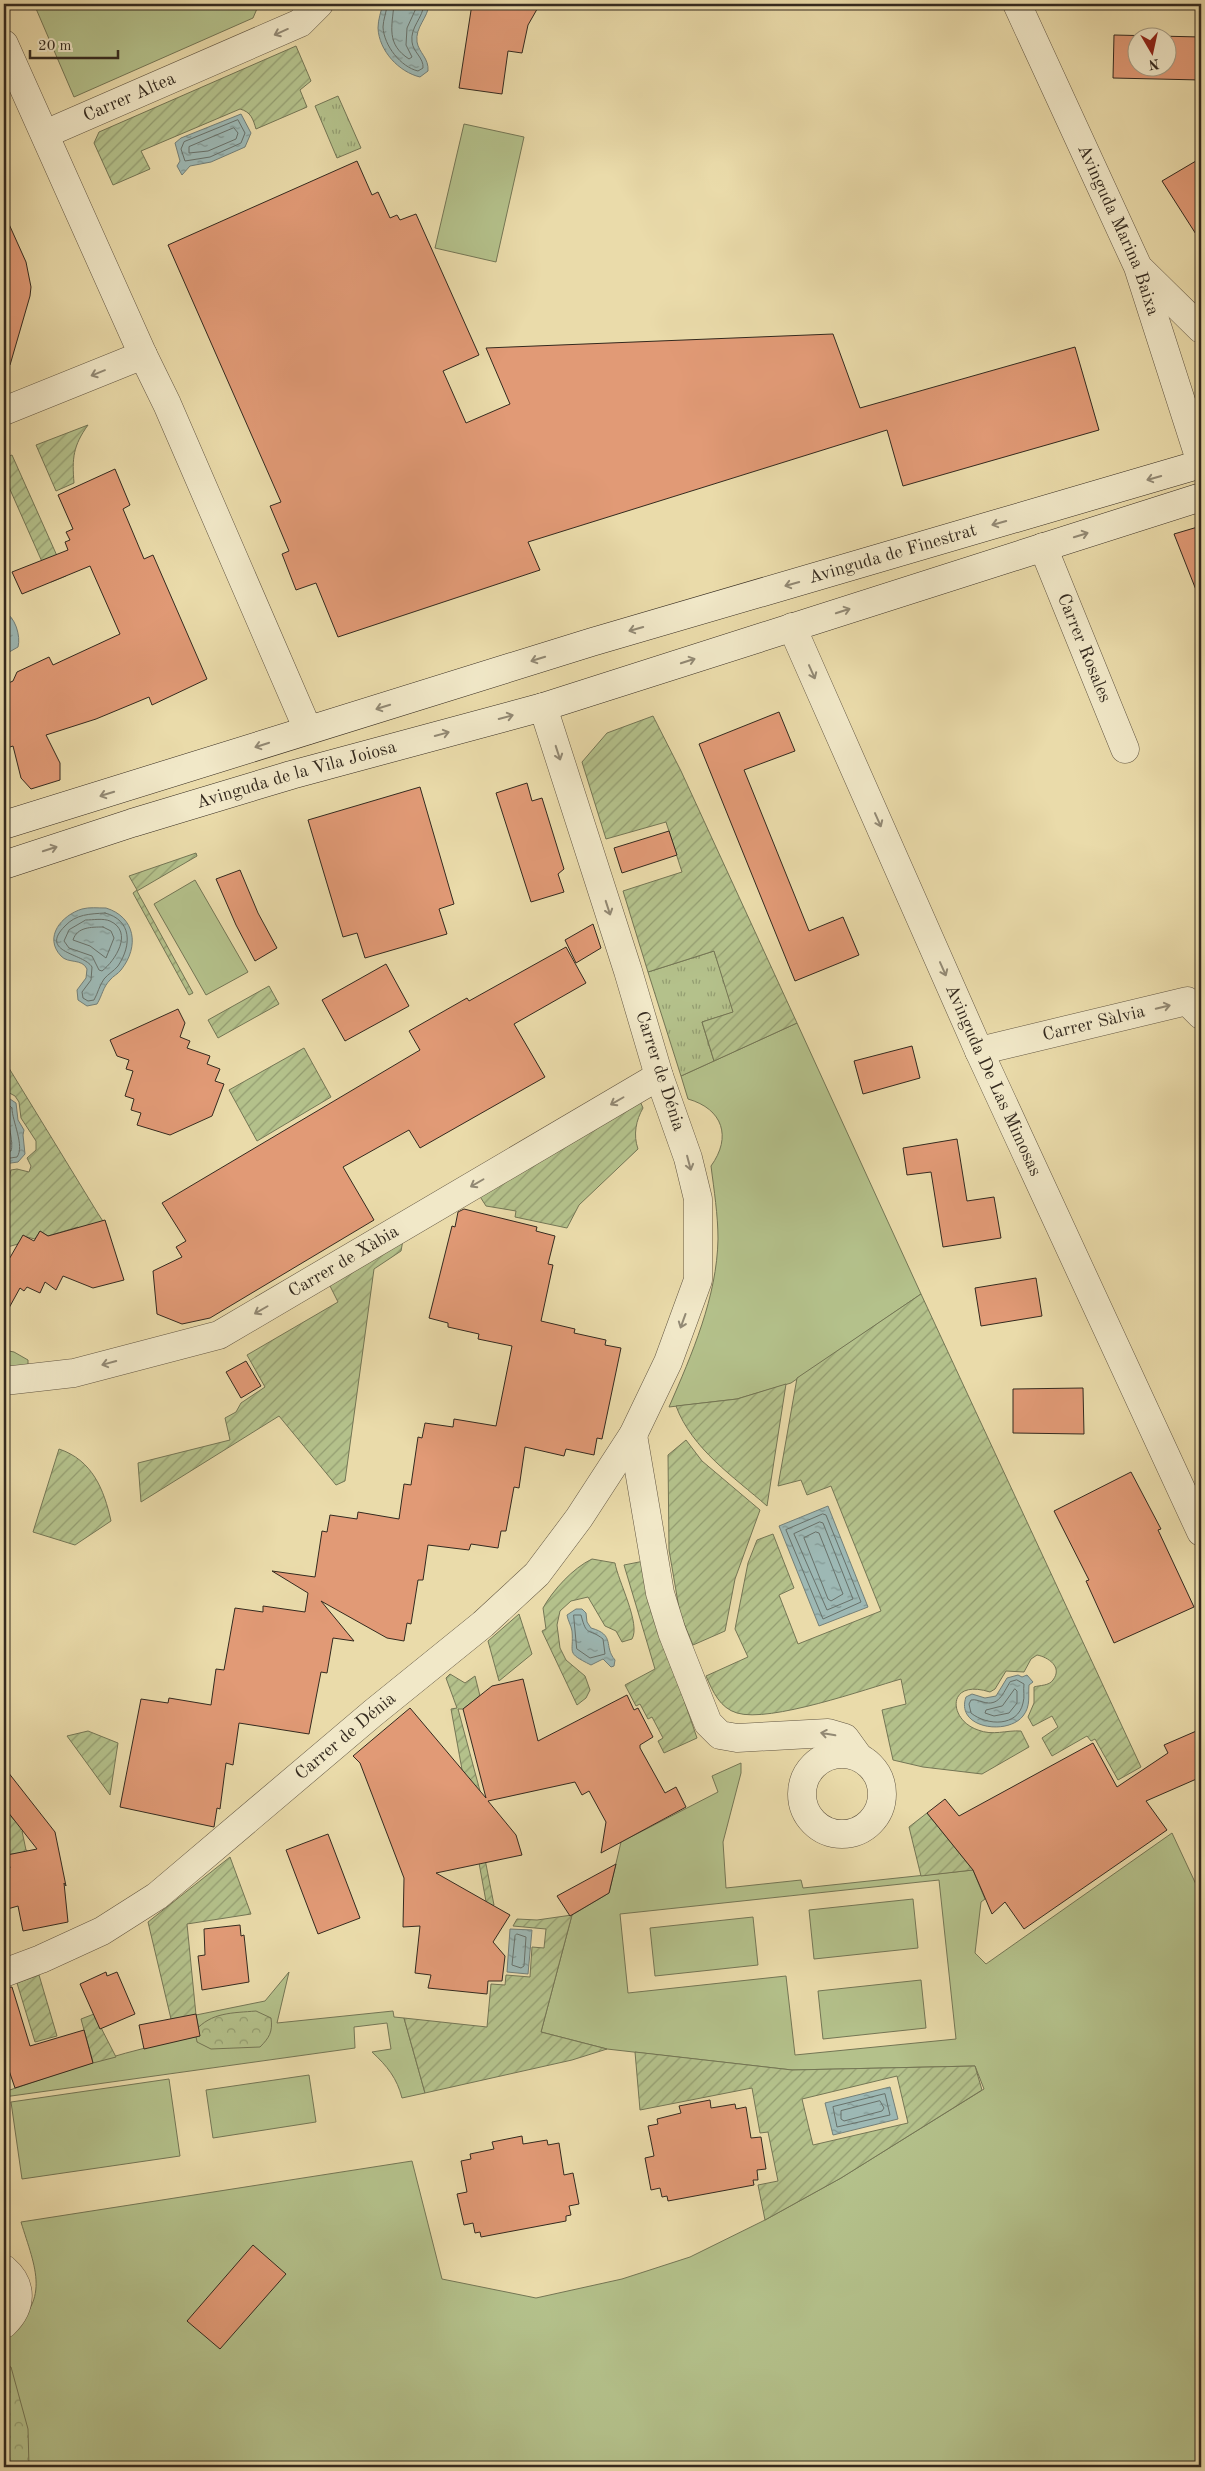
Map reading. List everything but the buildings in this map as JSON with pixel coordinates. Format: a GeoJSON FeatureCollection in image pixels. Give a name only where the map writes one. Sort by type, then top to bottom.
{"type":"FeatureCollection","features":[{"type":"Feature","properties":{"kind":"street","name":"Carrer Altea"},"geometry":{"type":"LineString","coordinates":[[45,134],[300,24],[319,4]]}},
{"type":"Feature","properties":{"kind":"street","name":"Avinguda Marina Baixa"},"geometry":{"type":"LineString","coordinates":[[1017,4],[1138,267],[1201,464]]}},
{"type":"Feature","properties":{"kind":"street"},"geometry":{"type":"LineString","coordinates":[[4,44],[143,355],[167,404],[311,738]]}},
{"type":"Feature","properties":{"kind":"street"},"geometry":{"type":"LineString","coordinates":[[1138,267],[1201,329]]}},
{"type":"Feature","properties":{"kind":"street"},"geometry":{"type":"LineString","coordinates":[[4,411],[143,355]]}},
{"type":"Feature","properties":{"kind":"street"},"geometry":{"type":"LineString","coordinates":[[1166,508],[1198,480],[1201,464]]}},
{"type":"Feature","properties":{"kind":"street","name":"Avinguda de Finestrat"},"geometry":{"type":"LineString","coordinates":[[585,645],[1201,464]]}},
{"type":"Feature","properties":{"kind":"street","name":"Avinguda de Finestrat"},"geometry":{"type":"LineString","coordinates":[[592,692],[1201,497]]}},
{"type":"Feature","properties":{"kind":"street"},"geometry":{"type":"LineString","coordinates":[[1166,508],[1201,507]]}},
{"type":"Feature","properties":{"kind":"street","name":"Carrer Rosales"},"geometry":{"type":"LineString","coordinates":[[1043,547],[1125,749]]}},
{"type":"Feature","properties":{"kind":"street","name":"Avinguda De Las Mimosas"},"geometry":{"type":"LineString","coordinates":[[792,627],[979,1051],[1201,1532]]}},
{"type":"Feature","properties":{"kind":"street","name":"Avinguda de la Vila Joiosa"},"geometry":{"type":"LineString","coordinates":[[4,825],[311,738],[585,645]]}},
{"type":"Feature","properties":{"kind":"street","name":"Avinguda de la Vila Joiosa"},"geometry":{"type":"LineString","coordinates":[[4,864],[291,775],[592,692]]}},
{"type":"Feature","properties":{"kind":"street","name":"Carrer de Dénia"},"geometry":{"type":"LineString","coordinates":[[4,1973],[41,1960],[102,1931],[157,1896],[362,1723],[483,1624],[537,1574],[579,1518],[633,1435],[668,1362],[698,1280],[698,1199],[688,1158],[659,1076],[628,971],[542,707]]}},
{"type":"Feature","properties":{"kind":"street","name":"Avinguda de la Vila Joiosa"},"geometry":{"type":"LineString","coordinates":[[311,738],[332,753],[361,756]]}},
{"type":"Feature","properties":{"kind":"street","name":"Avinguda de la Vila Joiosa"},"geometry":{"type":"LineString","coordinates":[[291,775],[307,764],[313,754],[311,738]]}},
{"type":"Feature","properties":{"kind":"street","name":"Carrer Sàlvia"},"geometry":{"type":"LineString","coordinates":[[979,1051],[1187,1001],[1201,1015]]}},
{"type":"Feature","properties":{"kind":"street","name":"Carrer de Xàbia"},"geometry":{"type":"LineString","coordinates":[[4,1381],[74,1373],[219,1335],[659,1076]]}},
{"type":"Feature","properties":{"kind":"street"},"geometry":{"type":"LineString","coordinates":[[633,1435],[660,1593],[672,1632],[708,1723],[720,1735],[737,1738],[828,1733],[845,1738],[858,1756],[877,1773],[883,1798],[872,1821],[850,1834],[826,1831],[806,1815],[801,1790],[811,1767],[832,1754],[858,1756]]}},
{"type":"Feature","properties":{"kind":"street"},"geometry":{"type":"LineString","coordinates":[[788,1734],[811,1767]]}},
{"type":"Feature","properties":{"kind":"street"},"geometry":{"type":"LineString","coordinates":[[4,2269],[17,2284],[19,2295],[17,2307],[4,2324]]}},
{"type":"Feature","properties":{"kind":"green space"},"geometry":{"type":"Polygon","coordinates":[[[34,4],[259,4],[253,18],[74,97],[34,4]]]}},
{"type":"Feature","properties":{"kind":"green space"},"geometry":{"type":"Polygon","coordinates":[[[296,46],[311,81],[300,90],[307,107],[256,129],[251,116],[240,109],[141,151],[150,169],[113,185],[94,143],[99,132],[296,46]]]}},
{"type":"Feature","properties":{"kind":"green space"},"geometry":{"type":"Polygon","coordinates":[[[338,96],[361,148],[337,158],[315,106],[338,96]]]}},
{"type":"Feature","properties":{"kind":"green space"},"geometry":{"type":"Polygon","coordinates":[[[464,124],[524,137],[496,262],[435,248],[464,124]]]}},
{"type":"Feature","properties":{"kind":"green space"},"geometry":{"type":"Polygon","coordinates":[[[88,425],[76,446],[73,466],[74,483],[56,491],[36,445],[88,425]]]}},
{"type":"Feature","properties":{"kind":"green space"},"geometry":{"type":"Polygon","coordinates":[[[12,455],[66,576],[51,582],[4,476],[4,458],[12,455]]]}},
{"type":"Feature","properties":{"kind":"green space"},"geometry":{"type":"Polygon","coordinates":[[[653,716],[681,771],[797,1023],[714,1061],[702,1022],[733,1012],[714,951],[648,972],[623,891],[682,872],[666,822],[606,839],[582,762],[607,733],[653,716]]]}},
{"type":"Feature","properties":{"kind":"green space"},"geometry":{"type":"Polygon","coordinates":[[[196,853],[197,856],[137,891],[193,993],[189,995],[133,893],[137,890],[129,876],[196,853]]]}},
{"type":"Feature","properties":{"kind":"green space"},"geometry":{"type":"Polygon","coordinates":[[[195,880],[248,972],[206,995],[154,904],[195,880]]]}},
{"type":"Feature","properties":{"kind":"green space"},"geometry":{"type":"Polygon","coordinates":[[[714,951],[734,1012],[702,1022],[714,1061],[681,1076],[648,972],[714,951]]]}},
{"type":"Feature","properties":{"kind":"green space"},"geometry":{"type":"Polygon","coordinates":[[[269,986],[279,1004],[218,1038],[208,1020],[269,986]]]}},
{"type":"Feature","properties":{"kind":"green space"},"geometry":{"type":"Polygon","coordinates":[[[797,1023],[921,1294],[791,1383],[737,1399],[669,1407],[702,1325],[713,1282],[717,1261],[718,1239],[717,1212],[711,1166],[721,1145],[722,1135],[716,1117],[700,1104],[688,1099],[681,1076],[797,1023]]]}},
{"type":"Feature","properties":{"kind":"green space"},"geometry":{"type":"Polygon","coordinates":[[[304,1048],[331,1097],[257,1141],[229,1090],[304,1048]]]}},
{"type":"Feature","properties":{"kind":"green space"},"geometry":{"type":"Polygon","coordinates":[[[4,1060],[108,1229],[81,1237],[78,1227],[48,1236],[40,1231],[35,1239],[23,1236],[18,1244],[4,1248],[4,1190],[7,1188],[11,1170],[17,1169],[29,1172],[31,1166],[27,1158],[36,1150],[36,1141],[21,1118],[19,1102],[15,1096],[4,1090],[4,1060]]]}},
{"type":"Feature","properties":{"kind":"green space"},"geometry":{"type":"Polygon","coordinates":[[[640,1101],[643,1108],[636,1128],[638,1149],[579,1205],[567,1228],[515,1217],[516,1211],[486,1206],[479,1195],[640,1101]]]}},
{"type":"Feature","properties":{"kind":"green space"},"geometry":{"type":"Polygon","coordinates":[[[403,1240],[401,1251],[374,1269],[345,1481],[336,1485],[279,1416],[141,1502],[138,1463],[230,1440],[225,1418],[236,1412],[241,1403],[265,1387],[247,1355],[338,1302],[329,1284],[403,1240]]]}},
{"type":"Feature","properties":{"kind":"green space"},"geometry":{"type":"Polygon","coordinates":[[[921,1294],[1141,1767],[1118,1780],[1095,1739],[1091,1741],[1087,1736],[1052,1756],[1042,1738],[1058,1727],[1052,1716],[1033,1726],[1028,1717],[1034,1703],[1034,1687],[1049,1683],[1056,1675],[1053,1663],[1037,1655],[1031,1659],[1024,1672],[1006,1671],[995,1689],[990,1692],[976,1689],[965,1691],[959,1695],[956,1702],[957,1710],[961,1718],[968,1725],[989,1733],[1021,1731],[1029,1747],[982,1774],[923,1767],[893,1760],[882,1710],[906,1704],[901,1679],[818,1704],[752,1715],[737,1713],[726,1707],[714,1693],[706,1676],[748,1657],[735,1629],[748,1563],[757,1540],[773,1534],[794,1588],[779,1595],[798,1644],[881,1611],[831,1486],[807,1495],[801,1480],[778,1486],[797,1378],[921,1294]]]}},
{"type":"Feature","properties":{"kind":"green space"},"geometry":{"type":"Polygon","coordinates":[[[4,1350],[14,1352],[28,1360],[28,1367],[4,1370],[4,1350]]]}},
{"type":"Feature","properties":{"kind":"green space"},"geometry":{"type":"Polygon","coordinates":[[[786,1384],[767,1506],[703,1449],[692,1436],[676,1406],[737,1399],[786,1384]]]}},
{"type":"Feature","properties":{"kind":"green space"},"geometry":{"type":"Polygon","coordinates":[[[686,1440],[702,1461],[760,1510],[735,1579],[725,1631],[693,1645],[680,1614],[669,1550],[668,1455],[686,1440]]]}},
{"type":"Feature","properties":{"kind":"green space"},"geometry":{"type":"Polygon","coordinates":[[[59,1449],[80,1460],[95,1477],[105,1498],[111,1521],[75,1545],[33,1532],[59,1449]]]}},
{"type":"Feature","properties":{"kind":"green space"},"geometry":{"type":"Polygon","coordinates":[[[592,1559],[615,1563],[634,1623],[634,1632],[632,1639],[622,1642],[616,1631],[605,1626],[588,1597],[571,1601],[560,1611],[557,1625],[560,1648],[566,1660],[585,1676],[590,1690],[586,1698],[577,1705],[542,1631],[546,1629],[543,1608],[564,1580],[592,1559]]]}},
{"type":"Feature","properties":{"kind":"green space"},"geometry":{"type":"Polygon","coordinates":[[[644,1561],[659,1627],[697,1738],[664,1753],[658,1741],[663,1738],[652,1717],[648,1719],[640,1704],[636,1706],[625,1685],[655,1669],[624,1565],[644,1561]]]}},
{"type":"Feature","properties":{"kind":"green space"},"geometry":{"type":"Polygon","coordinates":[[[519,1614],[532,1654],[499,1681],[488,1641],[519,1614]]]}},
{"type":"Feature","properties":{"kind":"green space"},"geometry":{"type":"Polygon","coordinates":[[[450,1674],[465,1683],[475,1676],[480,1696],[463,1709],[458,1709],[491,1832],[483,1849],[494,1905],[487,1907],[451,1709],[457,1708],[446,1678],[450,1674]]]}},
{"type":"Feature","properties":{"kind":"green space"},"geometry":{"type":"Polygon","coordinates":[[[88,1731],[118,1743],[110,1795],[67,1736],[88,1731]]]}},
{"type":"Feature","properties":{"kind":"green space"},"geometry":{"type":"Polygon","coordinates":[[[741,1763],[741,1773],[723,1842],[726,1888],[801,1880],[803,1888],[973,1870],[985,1899],[981,1902],[975,1953],[986,1964],[1172,1833],[1201,1895],[1201,2467],[4,2467],[4,2334],[19,2322],[29,2309],[35,2297],[36,2283],[35,2269],[21,2222],[412,2161],[442,2279],[536,2298],[622,2279],[690,2257],[765,2220],[841,2178],[984,2089],[975,2066],[792,2070],[607,2049],[541,2032],[572,1915],[609,1893],[621,1842],[718,1792],[712,1776],[741,1763]],[[939,1880],[620,1914],[628,1993],[786,1976],[795,2055],[956,2039],[939,1880]]]}},
{"type":"Feature","properties":{"kind":"green space"},"geometry":{"type":"Polygon","coordinates":[[[4,1807],[14,1820],[24,1812],[36,1828],[22,1831],[26,1850],[29,1852],[4,1855],[4,1807]]]}},
{"type":"Feature","properties":{"kind":"green space"},"geometry":{"type":"Polygon","coordinates":[[[927,1813],[973,1870],[921,1876],[909,1827],[927,1813]]]}},
{"type":"Feature","properties":{"kind":"green space"},"geometry":{"type":"Polygon","coordinates":[[[230,1857],[251,1914],[187,1924],[196,2015],[171,2019],[148,1922],[230,1857]]]}},
{"type":"Feature","properties":{"kind":"green space"},"geometry":{"type":"Polygon","coordinates":[[[913,1899],[918,1948],[814,1959],[809,1910],[913,1899]]]}},
{"type":"Feature","properties":{"kind":"green space"},"geometry":{"type":"Polygon","coordinates":[[[572,1915],[541,2032],[607,2049],[572,2060],[425,2093],[404,2018],[487,2027],[491,1984],[505,1985],[506,1975],[530,1977],[532,1947],[544,1948],[546,1929],[513,1926],[517,1919],[537,1920],[572,1915]]]}},
{"type":"Feature","properties":{"kind":"green space"},"geometry":{"type":"Polygon","coordinates":[[[753,1917],[758,1965],[655,1976],[650,1928],[753,1917]]]}},
{"type":"Feature","properties":{"kind":"green space"},"geometry":{"type":"Polygon","coordinates":[[[289,1972],[277,2023],[393,2011],[394,2017],[404,2018],[425,2093],[402,2098],[391,2073],[372,2052],[391,2049],[387,2023],[354,2027],[355,2048],[4,2097],[4,2092],[76,2068],[125,2053],[200,2036],[196,2015],[265,2001],[289,1972]]]}},
{"type":"Feature","properties":{"kind":"green space"},"geometry":{"type":"Polygon","coordinates":[[[39,1975],[57,2036],[35,2042],[17,1983],[39,1975]]]}},
{"type":"Feature","properties":{"kind":"green space"},"geometry":{"type":"Polygon","coordinates":[[[921,1980],[926,2028],[823,2039],[818,1991],[921,1980]]]}},
{"type":"Feature","properties":{"kind":"green space"},"geometry":{"type":"Polygon","coordinates":[[[256,2011],[271,2018],[270,2034],[260,2047],[211,2049],[197,2042],[195,2031],[208,2020],[239,2012],[256,2011]]]}},
{"type":"Feature","properties":{"kind":"green space"},"geometry":{"type":"Polygon","coordinates":[[[94,2014],[116,2057],[93,2063],[81,2019],[94,2014]]]}},
{"type":"Feature","properties":{"kind":"green space"},"geometry":{"type":"Polygon","coordinates":[[[635,2052],[792,2070],[975,2066],[982,2090],[841,2178],[765,2220],[758,2185],[778,2181],[768,2132],[760,2133],[752,2088],[640,2110],[635,2052]],[[897,2076],[802,2099],[813,2145],[908,2123],[897,2076]]]}},
{"type":"Feature","properties":{"kind":"green space"},"geometry":{"type":"Polygon","coordinates":[[[309,2075],[316,2122],[213,2138],[206,2090],[309,2075]]]}},
{"type":"Feature","properties":{"kind":"green space"},"geometry":{"type":"Polygon","coordinates":[[[169,2079],[180,2156],[22,2179],[11,2102],[169,2079]]]}},
{"type":"Feature","properties":{"kind":"green space"},"geometry":{"type":"Polygon","coordinates":[[[4,2366],[11,2367],[28,2429],[29,2467],[4,2467],[4,2366]]]}},
{"type":"Feature","properties":{"kind":"water"},"geometry":{"type":"Polygon","coordinates":[[[383,4],[429,4],[417,37],[418,46],[428,66],[428,71],[420,77],[398,65],[382,45],[378,28],[383,4]]]}},
{"type":"Feature","properties":{"kind":"water"},"geometry":{"type":"Polygon","coordinates":[[[241,114],[251,133],[245,147],[211,162],[190,166],[182,175],[177,166],[180,161],[175,143],[181,138],[241,114]]]}},
{"type":"Feature","properties":{"kind":"water"},"geometry":{"type":"Polygon","coordinates":[[[4,612],[14,622],[18,632],[19,643],[18,647],[4,655],[4,612]]]}},
{"type":"Feature","properties":{"kind":"water"},"geometry":{"type":"Polygon","coordinates":[[[88,908],[106,908],[116,912],[128,925],[132,933],[131,951],[121,970],[106,986],[97,1004],[87,1006],[78,1000],[77,990],[86,978],[87,969],[82,963],[67,960],[61,956],[56,949],[54,934],[62,921],[75,912],[88,908]]]}},
{"type":"Feature","properties":{"kind":"water"},"geometry":{"type":"Polygon","coordinates":[[[4,1095],[16,1103],[18,1120],[24,1130],[25,1154],[18,1162],[4,1164],[4,1095]]]}},
{"type":"Feature","properties":{"kind":"water"},"geometry":{"type":"Polygon","coordinates":[[[828,1506],[868,1607],[819,1626],[779,1526],[828,1506]]]}},
{"type":"Feature","properties":{"kind":"water"},"geometry":{"type":"Polygon","coordinates":[[[576,1609],[582,1609],[586,1613],[587,1622],[591,1628],[604,1634],[615,1660],[614,1666],[611,1667],[603,1659],[591,1665],[572,1652],[572,1631],[567,1615],[576,1609]]]}},
{"type":"Feature","properties":{"kind":"water"},"geometry":{"type":"Polygon","coordinates":[[[1018,1675],[1022,1677],[1027,1675],[1033,1682],[1029,1685],[1029,1701],[1026,1712],[1016,1722],[1006,1726],[984,1726],[968,1716],[965,1708],[966,1697],[972,1694],[985,1698],[996,1696],[1007,1678],[1018,1675]]]}},
{"type":"Feature","properties":{"kind":"water"},"geometry":{"type":"Polygon","coordinates":[[[510,1929],[532,1930],[528,1974],[507,1972],[510,1929]]]}},
{"type":"Feature","properties":{"kind":"water"},"geometry":{"type":"Polygon","coordinates":[[[890,2087],[898,2119],[833,2135],[825,2103],[890,2087]]]}}]}
